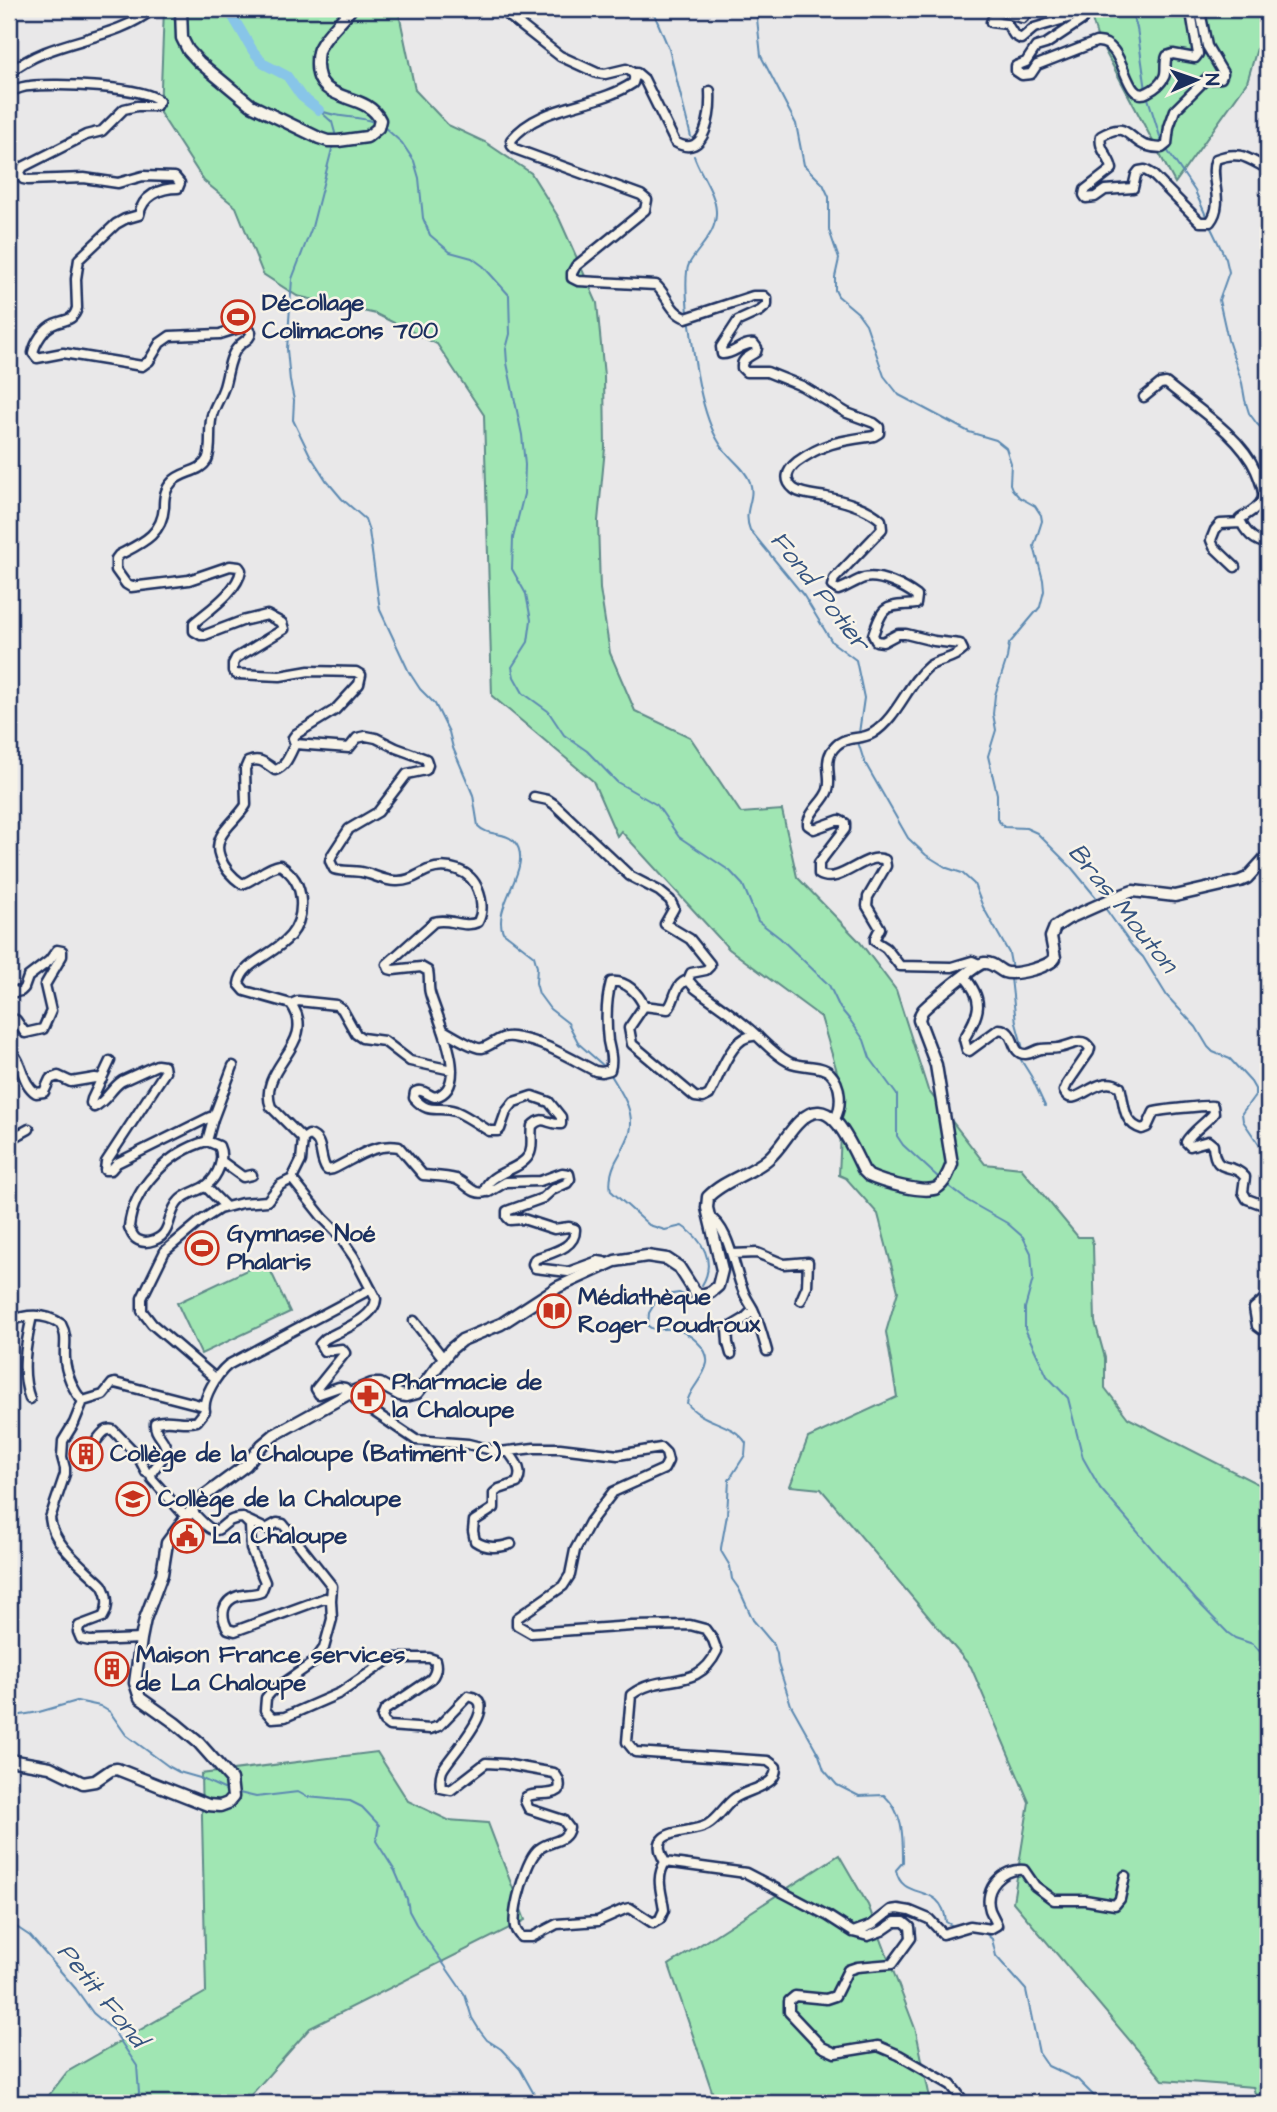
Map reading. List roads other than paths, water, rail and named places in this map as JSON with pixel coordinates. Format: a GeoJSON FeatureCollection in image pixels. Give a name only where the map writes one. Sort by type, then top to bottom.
{"type":"FeatureCollection","features":[{"type":"Feature","properties":{"kind":"main road"},"geometry":{"type":"LineString","coordinates":[[181,9],[182,38],[199,62],[251,105],[319,138],[338,141],[367,137],[374,132],[380,120],[377,114],[365,106],[334,93],[324,86],[317,76],[318,49],[351,9]]}},
{"type":"Feature","properties":{"kind":"main road"},"geometry":{"type":"LineString","coordinates":[[9,1760],[50,1767],[83,1783],[95,1781],[117,1769],[208,1805],[220,1806],[228,1803],[233,1792],[226,1772],[176,1723],[140,1698],[135,1683],[145,1619],[162,1574],[167,1543],[200,1499],[246,1465],[274,1435],[350,1392],[376,1384],[400,1395],[417,1393],[451,1349],[462,1340],[502,1324],[558,1287],[607,1264],[631,1257],[667,1259],[679,1267],[695,1292],[706,1294],[718,1286],[722,1270],[707,1201],[711,1194],[771,1156],[803,1117],[819,1112],[835,1119],[869,1176],[924,1190],[939,1186],[948,1175],[952,1164],[936,1065],[919,1020],[923,1010],[979,964],[989,963],[1010,973],[1052,962],[1055,958],[1051,937],[1053,930],[1067,919],[1133,891],[1175,896],[1240,881],[1247,878],[1268,855]]}},
{"type":"Feature","properties":{"kind":"street"},"geometry":{"type":"LineString","coordinates":[[9,73],[40,53],[130,24],[153,9]]}},
{"type":"Feature","properties":{"kind":"street"},"geometry":{"type":"LineString","coordinates":[[500,9],[559,56],[597,73],[626,69],[637,73],[644,79],[675,142],[679,145],[690,146],[705,132],[709,117],[710,91]]}},
{"type":"Feature","properties":{"kind":"street"},"geometry":{"type":"LineString","coordinates":[[1029,9],[1023,18],[1000,13],[994,16],[992,22],[1007,24],[1014,36],[1021,39],[1038,26],[1076,15],[1080,15],[1082,20],[1046,44],[1036,47],[1026,62],[1016,66],[1016,71],[1022,75],[1031,74],[1037,65],[1102,41],[1117,54],[1132,90],[1143,94],[1162,81],[1167,56],[1173,54],[1195,58],[1198,54],[1192,18],[1196,13],[1201,16],[1207,46],[1223,74],[1221,78],[1205,80],[1175,110],[1167,144],[1162,148],[1145,145],[1123,130],[1114,130],[1101,136],[1099,143],[1110,160],[1112,169],[1085,190],[1086,198],[1095,197],[1105,190],[1133,188],[1136,175],[1145,170],[1200,222],[1210,222],[1216,210],[1217,189],[1213,165],[1216,159],[1234,154],[1244,156],[1268,169]]}},
{"type":"Feature","properties":{"kind":"street"},"geometry":{"type":"LineString","coordinates":[[633,73],[634,79],[630,85],[609,95],[550,113],[514,136],[511,145],[515,149],[640,195],[647,201],[645,210],[576,266],[572,273],[574,280],[656,285],[675,312],[686,318],[753,296],[764,296],[767,304],[760,311],[743,317],[733,325],[721,346],[722,354],[747,343],[754,344],[757,350],[743,361],[744,370],[751,373],[767,372],[802,386],[847,413],[879,427],[879,433],[874,436],[830,443],[816,449],[790,468],[788,482],[797,491],[849,503],[881,520],[882,530],[834,579],[832,586],[838,590],[864,578],[875,578],[886,580],[917,596],[916,604],[896,604],[884,610],[873,635],[876,641],[883,642],[898,634],[906,634],[956,643],[962,646],[963,650],[960,654],[938,660],[926,669],[874,732],[838,743],[828,759],[828,788],[809,816],[808,825],[814,829],[839,820],[845,823],[845,829],[819,863],[819,874],[824,877],[832,877],[877,858],[883,859],[886,866],[867,901],[869,910],[880,928],[875,941],[886,948],[900,966],[952,967],[972,961],[979,964]]}},
{"type":"Feature","properties":{"kind":"street"},"geometry":{"type":"LineString","coordinates":[[9,92],[32,85],[122,88],[153,96],[159,101],[156,106],[124,109],[102,131],[86,135],[20,170],[20,176],[28,180],[84,177],[124,183],[143,176],[175,177],[180,183],[178,188],[163,188],[153,193],[140,208],[138,217],[125,219],[116,225],[79,259],[76,271],[76,314],[68,320],[50,325],[34,347],[33,353],[37,358],[63,353],[137,366],[149,361],[160,343],[170,336],[220,334],[242,327],[249,329],[251,335],[236,349],[210,420],[207,460],[197,469],[174,479],[165,493],[163,514],[155,534],[119,555],[115,564],[119,576],[126,584],[136,587],[189,580],[230,566],[239,567],[239,579],[215,607],[194,623],[194,631],[205,635],[267,615],[282,623],[284,629],[236,658],[232,668],[236,674],[280,676],[309,671],[359,672],[361,677],[359,684],[329,716],[296,734],[293,738],[295,744],[285,764],[279,769],[275,770],[261,760],[254,759],[248,762],[245,769],[246,805],[220,836],[217,848],[221,862],[242,884],[280,865],[289,871],[299,885],[302,916],[297,927],[279,947],[244,971],[239,984],[245,991],[291,1004],[298,1001],[337,1005],[356,1034],[362,1038],[384,1041],[410,1061],[452,1070]]}},
{"type":"Feature","properties":{"kind":"street"},"geometry":{"type":"LineString","coordinates":[[1144,397],[1160,384],[1166,383],[1217,423],[1249,457],[1264,490],[1264,497],[1262,502],[1240,519],[1244,528],[1258,542],[1268,543]]}},
{"type":"Feature","properties":{"kind":"street"},"geometry":{"type":"LineString","coordinates":[[1256,471],[1262,471],[1268,477]]}},
{"type":"Feature","properties":{"kind":"street"},"geometry":{"type":"LineString","coordinates":[[1235,567],[1214,547],[1211,540],[1220,524],[1241,523]]}},
{"type":"Feature","properties":{"kind":"street"},"geometry":{"type":"LineString","coordinates":[[295,744],[349,748],[357,738],[366,736],[426,759],[426,770],[407,774],[378,812],[349,829],[331,855],[330,861],[334,869],[339,871],[360,872],[387,880],[406,880],[433,869],[451,868],[462,872],[474,882],[481,904],[478,922],[469,925],[443,919],[434,922],[387,964],[393,971],[421,967],[428,971],[429,990],[452,1061],[450,1083],[441,1095],[435,1097],[418,1090],[414,1094],[417,1101],[431,1110],[458,1113],[489,1131],[500,1129],[506,1112],[514,1102],[532,1096],[548,1102],[561,1117],[562,1121],[558,1125],[545,1119],[536,1121],[532,1126],[531,1148],[527,1158],[488,1182],[486,1192]]}},
{"type":"Feature","properties":{"kind":"street"},"geometry":{"type":"LineString","coordinates":[[534,797],[548,800],[630,876],[648,884],[670,900],[674,908],[665,924],[690,939],[710,964],[706,970],[691,973],[688,980],[679,985],[668,1009],[644,1006]]}},
{"type":"Feature","properties":{"kind":"street"},"geometry":{"type":"LineString","coordinates":[[9,989],[21,991],[32,972],[43,967],[57,950],[62,951],[62,956],[45,985],[51,1011],[43,1029],[25,1033],[16,1020],[9,1018]]}},
{"type":"Feature","properties":{"kind":"street"},"geometry":{"type":"LineString","coordinates":[[964,976],[979,1003],[973,1024],[964,1039],[967,1050],[999,1029],[1009,1033],[1017,1051],[1026,1055],[1042,1049],[1081,1042],[1087,1044],[1089,1052],[1067,1084],[1064,1091],[1066,1096],[1069,1099],[1075,1098],[1097,1085],[1115,1083],[1120,1087],[1129,1122],[1142,1129],[1147,1127],[1154,1112],[1160,1110],[1193,1108],[1208,1104],[1213,1106],[1214,1113],[1186,1142],[1190,1146],[1211,1142],[1216,1161],[1224,1167],[1241,1172],[1245,1177],[1243,1192],[1247,1199],[1268,1208]]}},
{"type":"Feature","properties":{"kind":"street"},"geometry":{"type":"LineString","coordinates":[[688,980],[792,1064],[830,1073],[841,1104],[835,1119]]}},
{"type":"Feature","properties":{"kind":"street"},"geometry":{"type":"LineString","coordinates":[[443,1030],[479,1049],[505,1037],[540,1043],[595,1071],[606,1071],[612,1062],[608,1038],[608,997],[611,982],[625,984],[638,995],[644,1006]]}},
{"type":"Feature","properties":{"kind":"street"},"geometry":{"type":"LineString","coordinates":[[291,1004],[299,1020],[299,1032],[274,1075],[268,1101],[303,1139]]}},
{"type":"Feature","properties":{"kind":"street"},"geometry":{"type":"LineString","coordinates":[[644,1006],[629,1028],[632,1044],[695,1097],[703,1098],[709,1095],[738,1041],[748,1035],[757,1035]]}},
{"type":"Feature","properties":{"kind":"street"},"geometry":{"type":"LineString","coordinates":[[9,1050],[18,1059],[26,1084],[36,1093],[44,1092],[50,1079],[58,1076],[71,1082],[102,1079]]}},
{"type":"Feature","properties":{"kind":"street"},"geometry":{"type":"LineString","coordinates":[[110,1061],[92,1099],[94,1107],[122,1081],[160,1064],[166,1069],[106,1162],[105,1170],[111,1170],[117,1163],[207,1117],[213,1119]]}},
{"type":"Feature","properties":{"kind":"street"},"geometry":{"type":"LineString","coordinates":[[207,1141],[233,1066]]}},
{"type":"Feature","properties":{"kind":"street"},"geometry":{"type":"LineString","coordinates":[[9,1140],[29,1129]]}},
{"type":"Feature","properties":{"kind":"street"},"geometry":{"type":"LineString","coordinates":[[215,1378],[152,1324],[142,1311],[142,1298],[165,1251],[202,1220],[219,1209],[248,1202],[267,1201],[280,1185],[292,1179],[300,1161],[303,1139],[309,1135],[318,1140],[327,1170],[378,1146],[388,1145],[399,1147],[422,1175],[455,1179],[481,1194],[494,1191],[506,1182],[540,1181],[562,1173],[569,1174],[567,1183],[543,1198],[512,1208],[507,1211],[507,1217],[510,1220],[532,1221],[554,1229],[575,1229],[573,1238],[562,1249],[535,1259],[535,1268],[568,1272],[598,1261],[607,1264]]}},
{"type":"Feature","properties":{"kind":"street"},"geometry":{"type":"LineString","coordinates":[[207,1141],[219,1146],[222,1152],[221,1161],[218,1170],[205,1186],[185,1195],[176,1204],[164,1234],[145,1242],[133,1236],[128,1227],[129,1219],[141,1192],[153,1174],[167,1161],[197,1143],[207,1141]]}},
{"type":"Feature","properties":{"kind":"street"},"geometry":{"type":"LineString","coordinates":[[221,1161],[243,1177],[252,1175]]}},
{"type":"Feature","properties":{"kind":"street"},"geometry":{"type":"LineString","coordinates":[[292,1179],[354,1257],[376,1303],[371,1313],[320,1344],[324,1351],[342,1349],[345,1353],[316,1392],[319,1394],[342,1387],[355,1399],[416,1440],[468,1444],[499,1452],[560,1448],[618,1455],[661,1448],[666,1453],[668,1461],[664,1469],[613,1492],[590,1522],[575,1550],[570,1575],[563,1586],[517,1618],[517,1625],[531,1633],[632,1626],[690,1625],[705,1629],[717,1651],[710,1665],[691,1678],[642,1686],[631,1695],[627,1742],[635,1752],[768,1760],[776,1767],[776,1773],[772,1781],[735,1798],[706,1826],[669,1834],[660,1843],[659,1852],[666,1862],[746,1873],[853,1932],[868,1936],[883,1931],[895,1922],[904,1922],[910,1927],[911,1938],[892,1964],[848,1970],[835,1996],[826,2000],[795,1996],[789,2001],[789,2012],[822,2047],[835,2053],[878,2046],[951,2085],[965,2103]]}},
{"type":"Feature","properties":{"kind":"street"},"geometry":{"type":"LineString","coordinates":[[205,1186],[226,1208]]}},
{"type":"Feature","properties":{"kind":"street"},"geometry":{"type":"LineString","coordinates":[[709,1217],[719,1227],[732,1254],[742,1289],[753,1310],[767,1350]]}},
{"type":"Feature","properties":{"kind":"street"},"geometry":{"type":"LineString","coordinates":[[732,1254],[757,1254],[784,1264],[808,1262],[807,1286],[802,1300]]}},
{"type":"Feature","properties":{"kind":"street"},"geometry":{"type":"LineString","coordinates":[[151,1474],[166,1448],[155,1431],[155,1423],[163,1420],[183,1423],[197,1421],[205,1412],[204,1406],[215,1378],[228,1365],[371,1289]]}},
{"type":"Feature","properties":{"kind":"street"},"geometry":{"type":"LineString","coordinates":[[1268,1296],[1254,1308],[1257,1326],[1261,1329],[1268,1327]]}},
{"type":"Feature","properties":{"kind":"street"},"geometry":{"type":"LineString","coordinates":[[731,1353],[727,1329],[753,1310]]}},
{"type":"Feature","properties":{"kind":"street"},"geometry":{"type":"LineString","coordinates":[[30,1399],[25,1379],[25,1362],[32,1316]]}},
{"type":"Feature","properties":{"kind":"street"},"geometry":{"type":"LineString","coordinates":[[9,1321],[44,1316],[61,1324],[66,1337],[65,1363],[77,1395],[83,1401]]}},
{"type":"Feature","properties":{"kind":"street"},"geometry":{"type":"LineString","coordinates":[[414,1321],[444,1359]]}},
{"type":"Feature","properties":{"kind":"street"},"geometry":{"type":"LineString","coordinates":[[83,1401],[103,1395],[115,1383],[204,1406]]}},
{"type":"Feature","properties":{"kind":"street"},"geometry":{"type":"LineString","coordinates":[[83,1401],[63,1441],[65,1474],[50,1522],[57,1536],[102,1585],[106,1595],[105,1614],[79,1626],[81,1639],[90,1642],[141,1639]]}},
{"type":"Feature","properties":{"kind":"street"},"geometry":{"type":"LineString","coordinates":[[97,1440],[104,1431],[113,1430],[138,1456],[152,1479],[188,1514],[211,1530],[216,1531],[238,1517],[266,1529],[277,1523],[282,1524],[332,1586],[332,1619],[319,1656],[271,1692],[265,1710],[272,1718],[285,1717],[340,1693],[391,1658],[429,1658],[435,1660],[435,1674],[432,1679],[385,1710],[382,1717],[389,1726],[430,1729],[439,1726],[468,1696],[480,1701],[482,1706],[479,1719],[442,1772],[441,1788],[451,1790],[483,1765],[494,1763],[554,1773],[560,1781],[559,1790],[555,1793],[531,1794],[525,1801],[529,1809],[563,1820],[569,1828],[568,1834],[536,1852],[526,1871],[515,1915],[515,1927],[520,1937],[531,1937],[565,1923],[598,1921],[630,1908],[653,1923],[657,1921],[664,1910],[659,1872],[666,1862]]}},
{"type":"Feature","properties":{"kind":"street"},"geometry":{"type":"LineString","coordinates":[[508,1451],[520,1469],[520,1478],[517,1483],[494,1493],[494,1508],[474,1521],[472,1531],[475,1541],[486,1547],[511,1544]]}},
{"type":"Feature","properties":{"kind":"street"},"geometry":{"type":"LineString","coordinates":[[247,1520],[250,1525],[251,1549],[265,1582],[264,1588],[261,1592],[235,1597],[228,1602],[222,1617],[228,1629],[234,1631],[325,1598],[331,1600]]}},
{"type":"Feature","properties":{"kind":"street"},"geometry":{"type":"LineString","coordinates":[[853,1932],[872,1925],[891,1910],[898,1909],[929,1919],[943,1934],[970,1926],[990,1929],[997,1925],[989,1909],[992,1886],[999,1877],[1020,1869],[1024,1870],[1035,1886],[1054,1900],[1085,1900],[1115,1905],[1120,1899],[1125,1876]]}},
{"type":"Feature","properties":{"kind":"waterway"},"geometry":{"type":"LineString","coordinates":[[235,9],[233,17],[253,51],[264,64],[287,76],[301,96],[319,110]]}},
{"type":"Feature","properties":{"kind":"waterway","name":"Fond Potier"},"geometry":{"type":"LineString","coordinates":[[652,9],[669,49],[691,137]]}},
{"type":"Feature","properties":{"kind":"waterway","name":"Bras Mouton"},"geometry":{"type":"LineString","coordinates":[[756,9],[761,56],[796,124],[804,165],[823,184],[829,197],[829,230],[839,259],[835,277],[838,296],[858,313],[866,324],[884,376],[899,395],[969,432],[996,440],[1006,448],[1011,463],[1012,489],[1019,497],[1035,506],[1041,515],[1042,521],[1034,546],[1043,580],[1044,591],[1040,607],[1009,644],[995,695],[993,714],[996,730],[988,756],[997,794],[997,819],[1004,827],[1026,828],[1037,833],[1071,867],[1099,901]]}},
{"type":"Feature","properties":{"kind":"waterway"},"geometry":{"type":"LineString","coordinates":[[1131,9],[1137,28],[1146,90]]}},
{"type":"Feature","properties":{"kind":"waterway"},"geometry":{"type":"LineString","coordinates":[[1147,95],[1162,143]]}},
{"type":"Feature","properties":{"kind":"waterway"},"geometry":{"type":"LineString","coordinates":[[319,110],[374,122]]}},
{"type":"Feature","properties":{"kind":"waterway"},"geometry":{"type":"LineString","coordinates":[[322,113],[332,122],[335,133]]}},
{"type":"Feature","properties":{"kind":"waterway"},"geometry":{"type":"LineString","coordinates":[[383,126],[402,143],[414,161],[419,178],[423,218],[430,235],[450,252],[472,258],[483,266],[509,295],[510,334],[506,349],[507,363],[522,435],[525,465],[524,494],[513,538],[512,569],[526,594],[531,620],[528,642],[512,667],[514,677],[523,693],[548,711],[564,735],[587,751],[617,782],[657,805],[679,837],[730,871],[743,885],[758,921],[780,938],[829,985],[840,1008],[864,1040],[870,1058],[897,1095],[897,1136],[903,1145],[939,1178]]}},
{"type":"Feature","properties":{"kind":"waterway"},"geometry":{"type":"LineString","coordinates":[[333,145],[312,227],[292,279],[287,349],[294,400],[293,420],[326,480],[342,499],[365,519],[380,610],[409,672],[420,689],[435,704],[449,732],[473,795],[478,826],[486,832],[510,838],[519,851],[520,862],[503,910],[503,932],[534,956],[539,994],[550,1009],[568,1023],[579,1044],[605,1067]]}},
{"type":"Feature","properties":{"kind":"waterway"},"geometry":{"type":"LineString","coordinates":[[1167,150],[1195,191],[1207,218]]}},
{"type":"Feature","properties":{"kind":"waterway","name":"Fond Potier"},"geometry":{"type":"LineString","coordinates":[[688,313],[687,268],[711,233],[716,219],[713,197],[694,156]]}},
{"type":"Feature","properties":{"kind":"waterway"},"geometry":{"type":"LineString","coordinates":[[1210,226],[1226,259],[1229,272],[1219,300],[1228,340],[1249,413],[1268,434]]}},
{"type":"Feature","properties":{"kind":"waterway","name":"Fond Potier"},"geometry":{"type":"LineString","coordinates":[[690,324],[699,386],[713,432],[750,482],[747,517],[750,530],[804,596],[832,642],[856,660],[864,698],[859,733]]}},
{"type":"Feature","properties":{"kind":"waterway","name":"Fond Potier"},"geometry":{"type":"LineString","coordinates":[[858,742],[864,761],[908,838],[926,855],[947,868],[962,873],[974,884],[983,907],[1009,953],[1012,969]]}},
{"type":"Feature","properties":{"kind":"waterway","name":"Bras Mouton"},"geometry":{"type":"LineString","coordinates":[[1105,908],[1143,957],[1167,996],[1196,1027],[1208,1047],[1230,1059],[1251,1082],[1255,1095],[1242,1113],[1243,1121],[1268,1158]]}},
{"type":"Feature","properties":{"kind":"waterway","name":"Fond Potier"},"geometry":{"type":"LineString","coordinates":[[1011,978],[1016,1023],[1023,1049]]}},
{"type":"Feature","properties":{"kind":"waterway","name":"Fond Potier"},"geometry":{"type":"LineString","coordinates":[[1021,1060],[1045,1106]]}},
{"type":"Feature","properties":{"kind":"waterway"},"geometry":{"type":"LineString","coordinates":[[611,1075],[631,1117],[630,1132],[612,1170],[611,1191],[649,1225],[665,1230],[682,1226],[696,1237],[707,1260],[708,1268],[702,1285]]}},
{"type":"Feature","properties":{"kind":"waterway"},"geometry":{"type":"LineString","coordinates":[[946,1184],[968,1201],[1007,1223],[1023,1237],[1031,1253],[1033,1279],[1025,1308],[1025,1329],[1047,1376],[1068,1398],[1083,1458],[1100,1488],[1196,1600],[1228,1633],[1253,1644],[1268,1660]]}},
{"type":"Feature","properties":{"kind":"waterway"},"geometry":{"type":"LineString","coordinates":[[690,1298],[679,1293],[659,1296],[649,1313],[648,1326],[680,1331],[701,1346],[707,1363],[687,1403],[701,1415],[733,1430],[746,1443],[745,1455],[729,1480],[727,1515],[721,1548],[730,1566],[732,1579],[753,1620],[774,1645],[791,1705],[819,1755],[824,1770],[837,1785],[859,1796],[884,1795],[891,1802],[899,1818],[902,1835],[903,1862],[896,1870],[900,1880],[913,1890],[937,1901],[943,1909],[946,1922],[955,1927]]}},
{"type":"Feature","properties":{"kind":"waterway"},"geometry":{"type":"LineString","coordinates":[[9,1717],[77,1701],[100,1706],[110,1712],[126,1735],[168,1766],[226,1790]]}},
{"type":"Feature","properties":{"kind":"waterway"},"geometry":{"type":"LineString","coordinates":[[235,1792],[256,1797],[298,1792],[307,1797],[350,1801],[362,1807],[379,1825],[376,1841],[395,1871],[409,1911],[465,1995],[472,2018],[487,2040],[501,2049],[520,2069],[539,2103]]}},
{"type":"Feature","properties":{"kind":"waterway","name":"Petit Fond"},"geometry":{"type":"LineString","coordinates":[[9,1922],[30,1936],[93,2013],[113,2030],[137,2066],[139,2093],[132,2103]]}},
{"type":"Feature","properties":{"kind":"waterway"},"geometry":{"type":"LineString","coordinates":[[984,1932],[992,1939],[996,1956],[1026,1990],[1039,2053],[1048,2066],[1078,2080],[1101,2103]]}},
{"type":"Feature","properties":{"kind":"place","name":"Décollage Colimacons 700"},"geometry":{"type":"Point","coordinates":[238,317]}},
{"type":"Feature","properties":{"kind":"place","name":"Gymnase Noé Phalaris"},"geometry":{"type":"Point","coordinates":[202,1248]}},
{"type":"Feature","properties":{"kind":"place","name":"Médiathèque Roger Poudroux"},"geometry":{"type":"Point","coordinates":[554,1311]}},
{"type":"Feature","properties":{"kind":"place","name":"Pharmacie de la Chaloupe"},"geometry":{"type":"Point","coordinates":[368,1396]}},
{"type":"Feature","properties":{"kind":"place","name":"Collège de la Chaloupe (Batiment C)"},"geometry":{"type":"Point","coordinates":[86,1454]}},
{"type":"Feature","properties":{"kind":"place","name":"Collège de la Chaloupe"},"geometry":{"type":"Point","coordinates":[133,1499]}},
{"type":"Feature","properties":{"kind":"place","name":"La Chaloupe"},"geometry":{"type":"Point","coordinates":[187,1536]}},
{"type":"Feature","properties":{"kind":"place","name":"Maison France services de La Chaloupe"},"geometry":{"type":"Point","coordinates":[112,1669]}}]}
